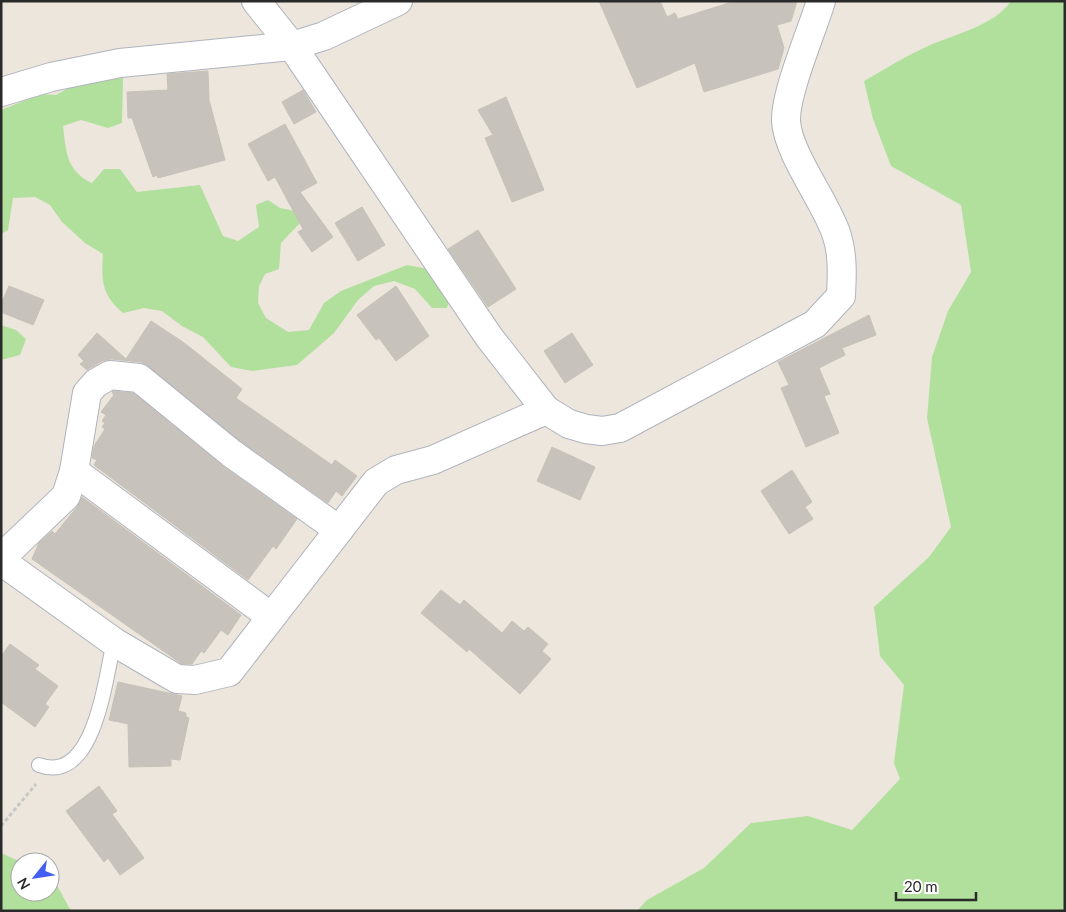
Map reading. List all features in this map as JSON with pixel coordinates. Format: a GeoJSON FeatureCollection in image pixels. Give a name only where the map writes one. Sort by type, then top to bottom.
{"type":"FeatureCollection","features":[{"type":"Feature","properties":{"kind":"street"},"geometry":{"type":"LineString","coordinates":[[256,1],[292,46],[489,337],[546,410],[568,424],[602,431],[620,428],[815,324],[841,296],[842,268],[837,236],[795,150],[786,123],[788,102],[821,1]]}},
{"type":"Feature","properties":{"kind":"street"},"geometry":{"type":"LineString","coordinates":[[1,92],[51,77],[120,63],[292,46],[324,36],[398,1]]}},
{"type":"Feature","properties":{"kind":"street"},"geometry":{"type":"LineString","coordinates":[[339,530],[231,453],[139,378],[110,375],[96,383],[87,392],[74,471],[66,496],[1,560],[114,642],[177,679],[195,680],[228,672],[270,616],[339,530],[376,482],[396,470],[433,460],[546,410]]}},
{"type":"Feature","properties":{"kind":"street"},"geometry":{"type":"LineString","coordinates":[[74,471],[270,616]]}},
{"type":"Feature","properties":{"kind":"lane"},"geometry":{"type":"LineString","coordinates":[[39,765],[58,768],[76,758],[87,745],[96,718],[114,642]]}},
{"type":"Feature","properties":{"kind":"path"},"geometry":{"type":"LineString","coordinates":[[1,826],[28,795]]}},
{"type":"Feature","properties":{"kind":"green space"},"geometry":{"type":"Polygon","coordinates":[[[1011,1],[1065,1],[1065,911],[637,911],[647,900],[704,868],[751,823],[808,816],[852,830],[900,779],[894,763],[904,685],[880,656],[874,607],[929,557],[951,527],[927,418],[932,357],[948,311],[971,272],[961,205],[891,166],[873,119],[864,81],[920,50],[984,23],[1004,10],[1011,1]]]}},
{"type":"Feature","properties":{"kind":"green space"},"geometry":{"type":"Polygon","coordinates":[[[123,78],[122,123],[108,128],[81,120],[63,126],[67,152],[72,166],[77,173],[92,183],[104,169],[120,169],[137,192],[200,185],[223,236],[238,241],[259,227],[256,205],[268,200],[280,208],[300,212],[301,222],[281,243],[279,269],[265,274],[259,286],[258,303],[266,318],[288,332],[309,330],[324,303],[341,291],[407,265],[428,269],[436,283],[450,298],[447,308],[432,308],[415,289],[394,281],[374,286],[358,300],[334,333],[297,365],[252,371],[231,367],[203,337],[182,326],[162,311],[144,308],[123,313],[111,300],[104,287],[102,272],[103,254],[85,243],[62,222],[50,205],[35,197],[13,198],[8,230],[1,234],[1,110],[41,94],[56,95],[81,81],[123,78]]]}},
{"type":"Feature","properties":{"kind":"green space"},"geometry":{"type":"Polygon","coordinates":[[[1,325],[16,330],[26,339],[20,355],[1,360],[1,325]]]}},
{"type":"Feature","properties":{"kind":"green space"},"geometry":{"type":"Polygon","coordinates":[[[1,853],[10,857],[10,902],[60,902],[60,891],[71,911],[1,911],[1,853]]]}},
{"type":"Feature","properties":{"kind":"building"},"geometry":{"type":"Polygon","coordinates":[[[599,1],[660,1],[667,17],[675,13],[678,19],[735,1],[797,1],[791,21],[777,25],[784,48],[778,69],[704,92],[695,63],[637,88],[599,1]]]}},
{"type":"Feature","properties":{"kind":"building"},"geometry":{"type":"Polygon","coordinates":[[[208,71],[209,100],[225,160],[158,178],[157,175],[153,177],[132,118],[128,118],[127,92],[168,90],[167,74],[208,71]]]}},
{"type":"Feature","properties":{"kind":"building"},"geometry":{"type":"Polygon","coordinates":[[[303,90],[316,112],[294,124],[282,102],[303,90]]]}},
{"type":"Feature","properties":{"kind":"building"},"geometry":{"type":"Polygon","coordinates":[[[506,97],[544,190],[512,202],[485,138],[493,135],[478,110],[506,97]]]}},
{"type":"Feature","properties":{"kind":"building"},"geometry":{"type":"Polygon","coordinates":[[[285,124],[317,183],[300,192],[333,237],[312,252],[298,232],[303,229],[275,177],[268,181],[248,144],[285,124]]]}},
{"type":"Feature","properties":{"kind":"building"},"geometry":{"type":"Polygon","coordinates":[[[362,207],[385,245],[358,261],[335,223],[362,207]]]}},
{"type":"Feature","properties":{"kind":"building"},"geometry":{"type":"Polygon","coordinates":[[[478,230],[516,289],[488,307],[448,249],[478,230]]]}},
{"type":"Feature","properties":{"kind":"building"},"geometry":{"type":"Polygon","coordinates":[[[9,286],[44,300],[33,325],[1,312],[1,304],[9,286]]]}},
{"type":"Feature","properties":{"kind":"building"},"geometry":{"type":"Polygon","coordinates":[[[396,286],[429,336],[396,361],[379,338],[376,340],[357,315],[396,286]]]}},
{"type":"Feature","properties":{"kind":"building"},"geometry":{"type":"Polygon","coordinates":[[[869,315],[876,335],[842,348],[845,355],[819,368],[830,394],[824,396],[839,433],[806,447],[781,388],[789,385],[778,362],[869,315]]]}},
{"type":"Feature","properties":{"kind":"building"},"geometry":{"type":"Polygon","coordinates":[[[151,321],[183,342],[242,389],[236,398],[332,465],[335,460],[357,476],[342,496],[336,491],[328,503],[240,441],[141,362],[111,359],[102,361],[87,370],[80,364],[84,361],[78,355],[97,333],[126,359],[151,321]]]}},
{"type":"Feature","properties":{"kind":"building"},"geometry":{"type":"Polygon","coordinates":[[[572,333],[593,365],[565,383],[544,351],[572,333]]]}},
{"type":"Feature","properties":{"kind":"building"},"geometry":{"type":"Polygon","coordinates":[[[113,391],[133,393],[221,465],[297,519],[276,549],[273,546],[248,580],[94,465],[97,460],[92,458],[94,446],[105,429],[102,427],[105,423],[102,421],[106,415],[101,412],[114,395],[113,391]]]}},
{"type":"Feature","properties":{"kind":"building"},"geometry":{"type":"Polygon","coordinates":[[[552,447],[595,467],[580,500],[537,481],[552,447]]]}},
{"type":"Feature","properties":{"kind":"building"},"geometry":{"type":"Polygon","coordinates":[[[792,470],[812,502],[805,507],[813,519],[789,534],[761,491],[792,470]]]}},
{"type":"Feature","properties":{"kind":"building"},"geometry":{"type":"Polygon","coordinates":[[[82,497],[241,615],[228,635],[221,630],[204,653],[201,651],[192,664],[182,664],[32,559],[39,543],[52,531],[55,534],[77,507],[82,497]]]}},
{"type":"Feature","properties":{"kind":"building"},"geometry":{"type":"Polygon","coordinates":[[[441,590],[460,605],[464,600],[502,633],[512,621],[524,631],[528,627],[548,644],[542,651],[551,659],[520,694],[469,649],[467,652],[421,613],[441,590]]]}},
{"type":"Feature","properties":{"kind":"building"},"geometry":{"type":"Polygon","coordinates":[[[10,644],[39,665],[35,669],[58,686],[45,704],[49,707],[35,727],[1,702],[1,656],[10,644]]]}},
{"type":"Feature","properties":{"kind":"building"},"geometry":{"type":"Polygon","coordinates":[[[118,682],[182,696],[178,711],[186,713],[186,717],[189,718],[180,760],[171,759],[171,766],[129,767],[128,724],[109,720],[118,682]]]}},
{"type":"Feature","properties":{"kind":"building"},"geometry":{"type":"Polygon","coordinates":[[[99,786],[117,811],[112,814],[144,858],[120,875],[108,858],[104,862],[66,811],[99,786]]]}}]}
